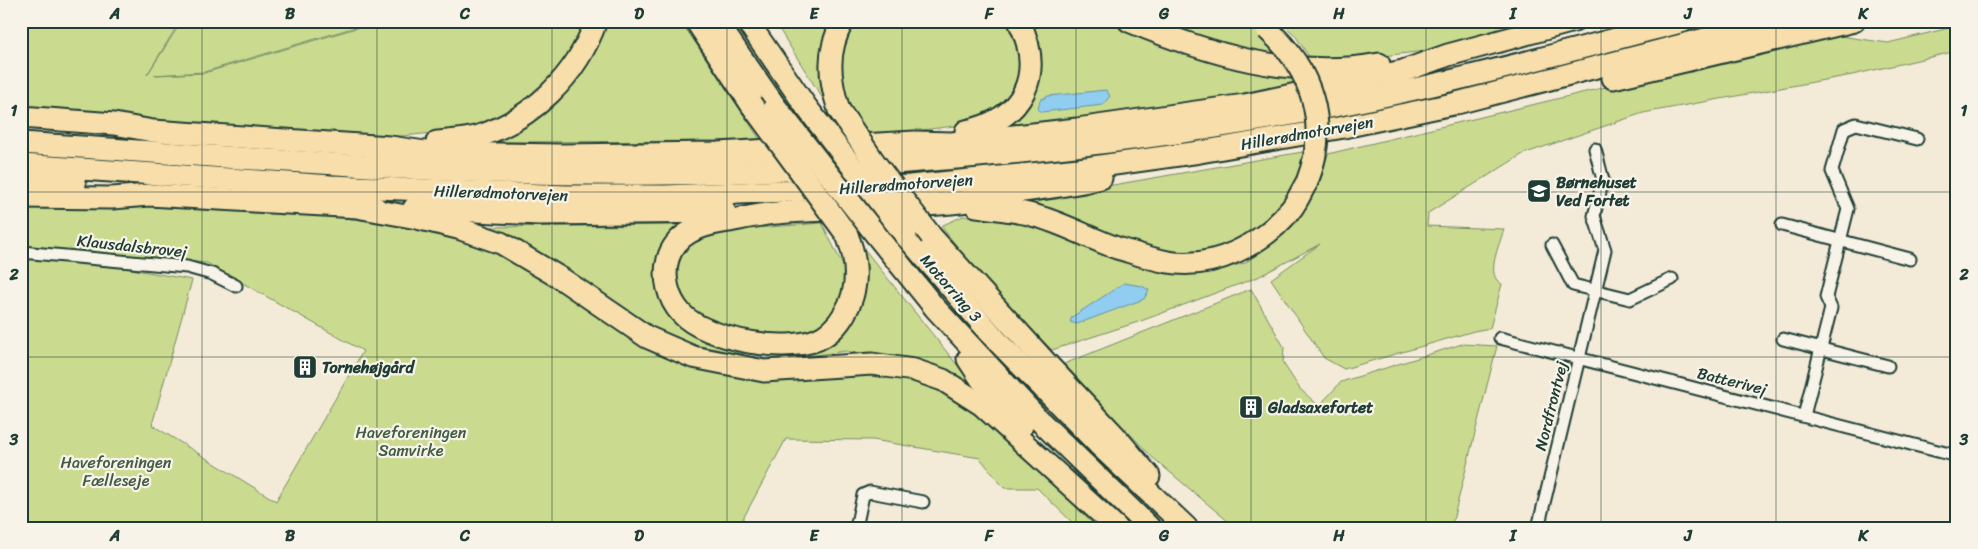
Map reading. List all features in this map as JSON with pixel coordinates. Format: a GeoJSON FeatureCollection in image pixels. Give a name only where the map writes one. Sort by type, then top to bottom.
{"type":"FeatureCollection","features":[{"type":"Feature","properties":{"kind":"highway"},"geometry":{"type":"LineString","coordinates":[[390,147],[474,137],[511,122],[531,110],[555,89],[575,65],[590,38],[596,21]]}},
{"type":"Feature","properties":{"kind":"highway"},"geometry":{"type":"LineString","coordinates":[[696,21],[751,104],[847,235],[856,262],[853,295],[846,313],[835,328],[823,337],[795,346],[737,339],[704,328],[690,321],[680,313],[668,290],[666,271],[669,257],[676,243],[691,230],[705,225],[762,215],[953,202],[1079,184],[1200,152]]}},
{"type":"Feature","properties":{"kind":"highway","name":"Motorring 3"},"geometry":{"type":"LineString","coordinates":[[716,21],[775,106],[876,236],[935,308],[1040,421],[1150,528]]}},
{"type":"Feature","properties":{"kind":"highway","name":"Motorring 3"},"geometry":{"type":"LineString","coordinates":[[746,21],[807,108],[906,236],[1006,350],[1098,444],[1187,528]]}},
{"type":"Feature","properties":{"kind":"highway"},"geometry":{"type":"LineString","coordinates":[[843,21],[831,49],[829,69],[832,89],[839,110],[875,163],[931,236],[1050,368],[1117,438],[1193,528]]}},
{"type":"Feature","properties":{"kind":"highway"},"geometry":{"type":"LineString","coordinates":[[915,142],[978,129],[992,124],[1004,116],[1016,104],[1030,74],[1031,60],[1027,38],[1019,21]]}},
{"type":"Feature","properties":{"kind":"highway"},"geometry":{"type":"LineString","coordinates":[[1129,21],[1199,49],[1240,60],[1283,67],[1323,69],[1370,66],[1448,55]]}},
{"type":"Feature","properties":{"kind":"highway"},"geometry":{"type":"LineString","coordinates":[[21,117],[114,124],[153,131],[390,147],[432,153],[560,156],[718,153],[915,142],[952,142],[1077,129],[1245,105],[1403,71],[1448,55],[1574,21]]}},
{"type":"Feature","properties":{"kind":"highway","name":"Hillerødmotorvejen"},"geometry":{"type":"LineString","coordinates":[[21,143],[334,164],[573,175],[760,172],[902,163],[1072,147],[1200,130],[1339,106],[1457,80],[1684,21]]}},
{"type":"Feature","properties":{"kind":"highway","name":"Hillerødmotorvejen"},"geometry":{"type":"LineString","coordinates":[[21,165],[341,186],[566,196],[666,196],[910,186],[1079,169],[1200,152],[1344,127],[1454,104],[1775,21]]}},
{"type":"Feature","properties":{"kind":"highway"},"geometry":{"type":"LineString","coordinates":[[1454,104],[1519,100],[1854,21]]}},
{"type":"Feature","properties":{"kind":"highway"},"geometry":{"type":"LineString","coordinates":[[953,202],[1032,215],[1064,225],[1116,247],[1170,262],[1192,263],[1217,259],[1254,242],[1276,225],[1292,207],[1307,182],[1316,151],[1317,124],[1315,104],[1309,85],[1299,65],[1288,49],[1261,25]]}},
{"type":"Feature","properties":{"kind":"highway"},"geometry":{"type":"LineString","coordinates":[[21,129],[112,134],[153,131]]}},
{"type":"Feature","properties":{"kind":"highway"},"geometry":{"type":"LineString","coordinates":[[21,180],[114,188],[149,195],[362,208],[422,208],[539,214],[729,212],[762,215]]}},
{"type":"Feature","properties":{"kind":"highway"},"geometry":{"type":"LineString","coordinates":[[21,197],[112,198],[149,195]]}},
{"type":"Feature","properties":{"kind":"highway"},"geometry":{"type":"LineString","coordinates":[[362,208],[450,226],[501,243],[562,279],[647,337],[693,357],[764,371],[872,364],[914,370],[943,380],[982,405],[1117,528]]}},
{"type":"Feature","properties":{"kind":"highway"},"geometry":{"type":"LineString","coordinates":[[935,308],[981,379],[1087,500]]}},
{"type":"Feature","properties":{"kind":"street"},"geometry":{"type":"LineString","coordinates":[[1804,416],[1831,308],[1826,297],[1848,209],[1832,171],[1844,128],[1856,124],[1917,139]]}},
{"type":"Feature","properties":{"kind":"street","name":"Nordfrontvej"},"geometry":{"type":"LineString","coordinates":[[1538,528],[1605,250],[1594,216],[1603,180],[1595,149]]}},
{"type":"Feature","properties":{"kind":"street"},"geometry":{"type":"LineString","coordinates":[[1782,225],[1910,259]]}},
{"type":"Feature","properties":{"kind":"street"},"geometry":{"type":"LineString","coordinates":[[1552,246],[1574,285],[1595,292],[1630,299],[1672,278]]}},
{"type":"Feature","properties":{"kind":"street","name":"Klausdalsbrovej"},"geometry":{"type":"LineString","coordinates":[[21,252],[187,267],[212,274],[236,286]]}},
{"type":"Feature","properties":{"kind":"street","name":"Batterivej"},"geometry":{"type":"LineString","coordinates":[[1500,338],[1957,456]]}},
{"type":"Feature","properties":{"kind":"street"},"geometry":{"type":"LineString","coordinates":[[1783,339],[1888,366]]}},
{"type":"Feature","properties":{"kind":"street"},"geometry":{"type":"LineString","coordinates":[[856,528],[863,495],[870,492],[923,502]]}},
{"type":"Feature","properties":{"kind":"green space"},"geometry":{"type":"Polygon","coordinates":[[[21,21],[180,21],[147,75],[182,21],[376,21],[204,72],[154,75],[204,73],[380,21],[585,21],[550,86],[508,115],[471,129],[403,136],[21,119],[21,21]]]}},
{"type":"Feature","properties":{"kind":"green space"},"geometry":{"type":"Polygon","coordinates":[[[607,21],[681,21],[761,141],[488,142],[576,77],[607,21]]]}},
{"type":"Feature","properties":{"kind":"green space"},"geometry":{"type":"Polygon","coordinates":[[[774,21],[832,21],[824,40],[820,59],[823,99],[774,21]]]}},
{"type":"Feature","properties":{"kind":"green space"},"geometry":{"type":"Polygon","coordinates":[[[854,21],[1014,21],[1025,50],[1019,84],[1000,109],[972,124],[870,136],[837,91],[844,38],[854,21]]]}},
{"type":"Feature","properties":{"kind":"green space"},"geometry":{"type":"Polygon","coordinates":[[[1028,21],[1115,21],[1218,63],[1297,75],[1303,87],[1145,110],[1001,128],[1031,90],[1040,55],[1036,38],[1028,21]]]}},
{"type":"Feature","properties":{"kind":"green space"},"geometry":{"type":"Polygon","coordinates":[[[1164,21],[1248,21],[1259,28],[1288,58],[1240,53],[1164,21]]]}},
{"type":"Feature","properties":{"kind":"green space"},"geometry":{"type":"Polygon","coordinates":[[[1279,21],[1547,21],[1425,51],[1358,59],[1311,60],[1295,35],[1279,21]]]}},
{"type":"Feature","properties":{"kind":"green space"},"geometry":{"type":"Polygon","coordinates":[[[1957,26],[1957,51],[1852,75],[1643,113],[1523,154],[1428,213],[1427,226],[1504,229],[1494,267],[1494,274],[1502,284],[1490,328],[1344,369],[1324,358],[1271,279],[1320,244],[1258,277],[1141,321],[1052,350],[988,286],[941,226],[963,216],[1019,221],[1062,234],[1151,269],[1178,274],[1213,271],[1245,263],[1276,241],[1301,215],[1320,182],[1328,154],[1826,34],[1888,43],[1957,26]]]}},
{"type":"Feature","properties":{"kind":"green space"},"geometry":{"type":"Polygon","coordinates":[[[1308,151],[1298,185],[1248,246],[1171,258],[1010,203],[1308,151]]]}},
{"type":"Feature","properties":{"kind":"green space"},"geometry":{"type":"Polygon","coordinates":[[[21,192],[137,203],[324,216],[408,225],[501,250],[676,360],[714,372],[757,379],[837,378],[891,374],[940,389],[975,413],[1041,472],[1097,528],[1078,528],[1037,488],[1004,488],[980,458],[873,440],[786,439],[738,528],[21,528],[21,258],[81,260],[192,280],[152,425],[276,501],[363,351],[207,263],[21,248],[21,192]]]}},
{"type":"Feature","properties":{"kind":"green space"},"geometry":{"type":"Polygon","coordinates":[[[822,223],[846,272],[839,305],[813,332],[781,339],[729,329],[696,314],[679,302],[673,280],[680,253],[704,232],[822,223]]]}},
{"type":"Feature","properties":{"kind":"green space"},"geometry":{"type":"Polygon","coordinates":[[[682,225],[661,271],[715,340],[824,342],[861,245],[974,386],[903,362],[846,351],[800,357],[705,351],[643,324],[482,227],[682,225]]]}},
{"type":"Feature","properties":{"kind":"green space"},"geometry":{"type":"Polygon","coordinates":[[[1251,289],[1284,347],[1283,363],[1300,389],[1319,406],[1341,382],[1462,344],[1497,346],[1451,528],[1236,528],[1152,457],[1064,364],[1251,289]]]}},
{"type":"Feature","properties":{"kind":"water"},"geometry":{"type":"Polygon","coordinates":[[[1106,90],[1110,96],[1103,105],[1042,112],[1038,110],[1040,100],[1048,96],[1106,90]]]}},
{"type":"Feature","properties":{"kind":"water"},"geometry":{"type":"Polygon","coordinates":[[[1124,283],[1142,286],[1149,290],[1144,299],[1077,324],[1070,322],[1072,317],[1124,283]]]}},
{"type":"Feature","properties":{"kind":"place","name":"Børnehuset Ved Fortet"},"geometry":{"type":"Point","coordinates":[1539,191]}},
{"type":"Feature","properties":{"kind":"place","name":"Tornehøjgård"},"geometry":{"type":"Point","coordinates":[305,367]}},
{"type":"Feature","properties":{"kind":"place","name":"Gladsaxefortet"},"geometry":{"type":"Point","coordinates":[1251,407]}},
{"type":"Feature","properties":{"kind":"park label","name":"Haveforeningen Samvirke"},"geometry":{"type":"Point","coordinates":[411,441]}},
{"type":"Feature","properties":{"kind":"park label","name":"Haveforeningen Fælleseje"},"geometry":{"type":"Point","coordinates":[116,471]}}]}
